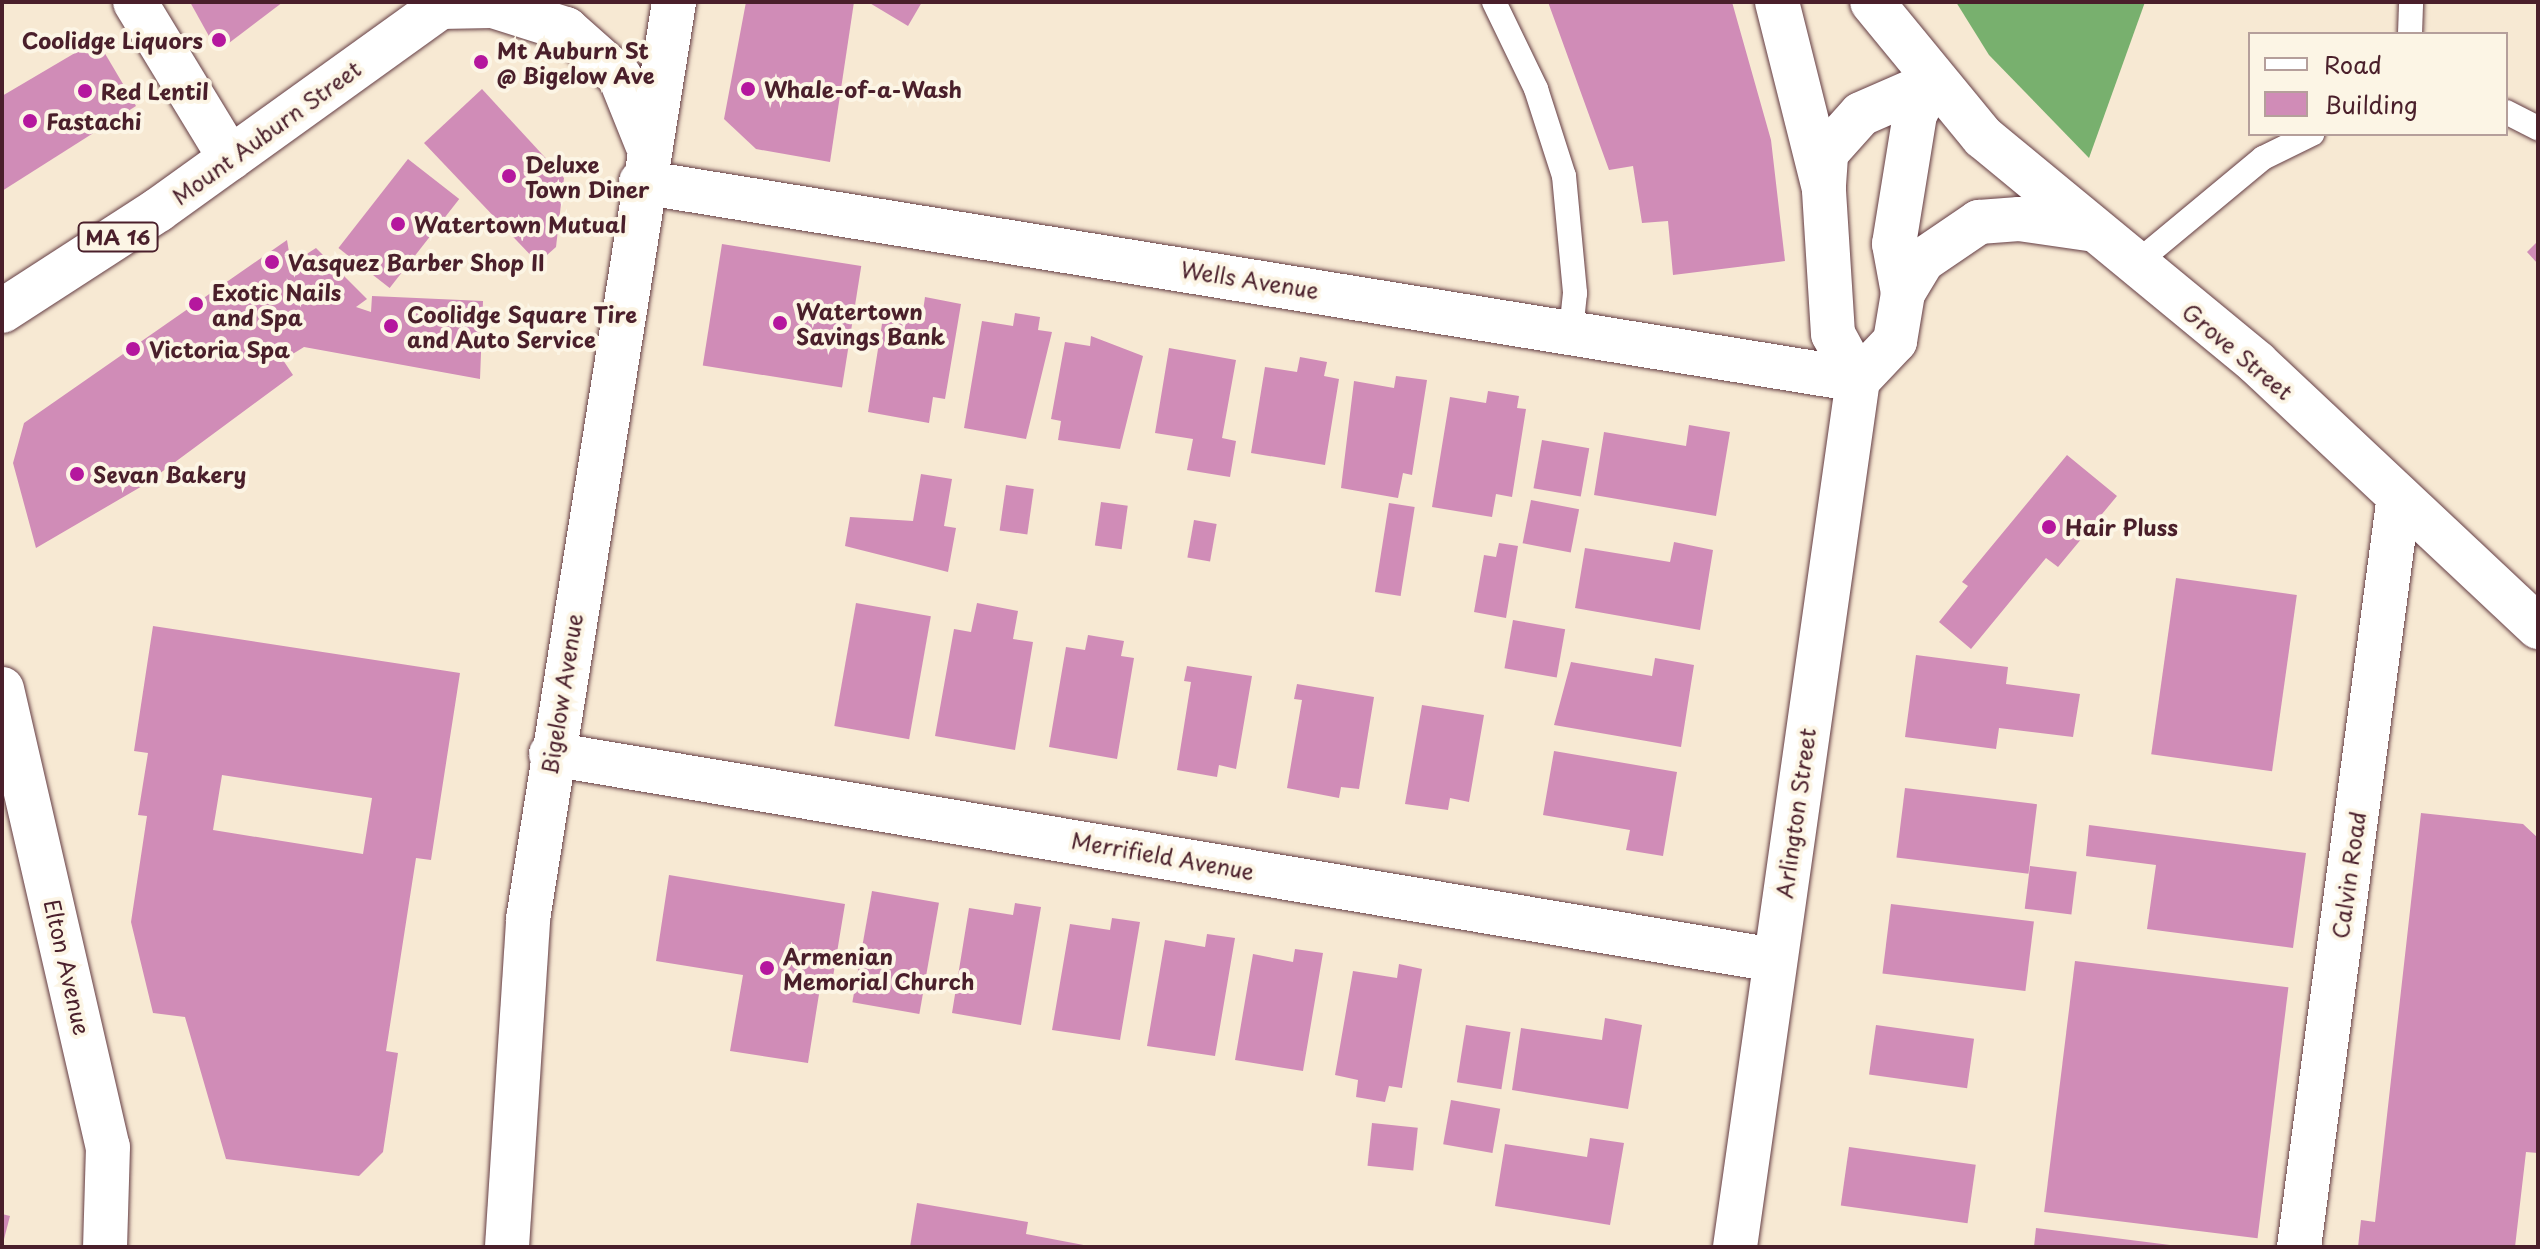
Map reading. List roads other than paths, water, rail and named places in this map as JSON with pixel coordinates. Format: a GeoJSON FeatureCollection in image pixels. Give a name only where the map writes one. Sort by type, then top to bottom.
{"type":"FeatureCollection","features":[{"type":"Feature","properties":{"kind":"street"},"geometry":{"type":"LineString","coordinates":[[135,2],[230,158]]}},
{"type":"Feature","properties":{"kind":"street","name":"Bigelow Avenue"},"geometry":{"type":"LineString","coordinates":[[507,1247],[516,1026],[551,754],[644,163],[674,2]]}},
{"type":"Feature","properties":{"kind":"street"},"geometry":{"type":"LineString","coordinates":[[1777,2],[1824,189]]}},
{"type":"Feature","properties":{"kind":"street"},"geometry":{"type":"LineString","coordinates":[[1872,2],[1932,83]]}},
{"type":"Feature","properties":{"kind":"street"},"geometry":{"type":"LineString","coordinates":[[443,5],[520,11],[577,36],[620,77],[644,163]]}},
{"type":"Feature","properties":{"kind":"street","name":"Mount Auburn Street"},"geometry":{"type":"LineString","coordinates":[[2,311],[230,158],[443,5]]}},
{"type":"Feature","properties":{"kind":"street"},"geometry":{"type":"LineString","coordinates":[[1932,83],[1915,114],[1894,244],[1903,293],[1895,341],[1858,380],[1833,334],[1824,189],[1826,153],[1861,114],[1932,83]]}},
{"type":"Feature","properties":{"kind":"street","name":"Grove Street"},"geometry":{"type":"LineString","coordinates":[[1932,83],[2088,229],[2257,363],[2398,503],[2538,627]]}},
{"type":"Feature","properties":{"kind":"street","name":"Wells Avenue"},"geometry":{"type":"LineString","coordinates":[[644,163],[1571,332],[1858,380]]}},
{"type":"Feature","properties":{"kind":"street"},"geometry":{"type":"LineString","coordinates":[[1903,293],[1923,260],[1979,222],[2019,219],[2088,229]]}},
{"type":"Feature","properties":{"kind":"street","name":"Arlington Street"},"geometry":{"type":"LineString","coordinates":[[1735,1247],[1858,380]]}},
{"type":"Feature","properties":{"kind":"street","name":"Calvin Road"},"geometry":{"type":"LineString","coordinates":[[2299,1247],[2398,503]]}},
{"type":"Feature","properties":{"kind":"street","name":"Elton Avenue"},"geometry":{"type":"LineString","coordinates":[[2,689],[108,1147],[105,1247]]}},
{"type":"Feature","properties":{"kind":"street","name":"Merrifield Avenue"},"geometry":{"type":"LineString","coordinates":[[551,754],[1774,960]]}},
{"type":"Feature","properties":{"kind":"lane"},"geometry":{"type":"LineString","coordinates":[[1494,2],[1536,89],[1564,176],[1575,293],[1571,332]]}},
{"type":"Feature","properties":{"kind":"lane"},"geometry":{"type":"LineString","coordinates":[[2410,32],[2411,2]]}},
{"type":"Feature","properties":{"kind":"lane"},"geometry":{"type":"LineString","coordinates":[[2508,113],[2538,128]]}},
{"type":"Feature","properties":{"kind":"lane"},"geometry":{"type":"LineString","coordinates":[[2134,265],[2263,158],[2308,136]]}},
{"type":"Feature","properties":{"kind":"place","name":"Coolidge Liquors"},"geometry":{"type":"Point","coordinates":[219,40]}},
{"type":"Feature","properties":{"kind":"place","name":"Mt Auburn St @ Bigelow Ave"},"geometry":{"type":"Point","coordinates":[481,62]}},
{"type":"Feature","properties":{"kind":"place","name":"Whale-of-a-Wash"},"geometry":{"type":"Point","coordinates":[748,89]}},
{"type":"Feature","properties":{"kind":"place","name":"Red Lentil"},"geometry":{"type":"Point","coordinates":[85,91]}},
{"type":"Feature","properties":{"kind":"place","name":"Fastachi"},"geometry":{"type":"Point","coordinates":[30,121]}},
{"type":"Feature","properties":{"kind":"place","name":"Deluxe Town Diner"},"geometry":{"type":"Point","coordinates":[509,176]}},
{"type":"Feature","properties":{"kind":"place","name":"Watertown Mutual"},"geometry":{"type":"Point","coordinates":[398,224]}},
{"type":"Feature","properties":{"kind":"place","name":"Vasquez Barber Shop II"},"geometry":{"type":"Point","coordinates":[272,262]}},
{"type":"Feature","properties":{"kind":"place","name":"Exotic Nails and Spa"},"geometry":{"type":"Point","coordinates":[196,304]}},
{"type":"Feature","properties":{"kind":"place","name":"Watertown Savings Bank"},"geometry":{"type":"Point","coordinates":[780,323]}},
{"type":"Feature","properties":{"kind":"place","name":"Coolidge Square Tire and Auto Service"},"geometry":{"type":"Point","coordinates":[391,326]}},
{"type":"Feature","properties":{"kind":"place","name":"Victoria Spa"},"geometry":{"type":"Point","coordinates":[133,349]}},
{"type":"Feature","properties":{"kind":"place","name":"Sevan Bakery"},"geometry":{"type":"Point","coordinates":[77,474]}},
{"type":"Feature","properties":{"kind":"place","name":"Hair Pluss"},"geometry":{"type":"Point","coordinates":[2049,527]}},
{"type":"Feature","properties":{"kind":"place","name":"Armenian Memorial Church"},"geometry":{"type":"Point","coordinates":[767,968]}}]}
